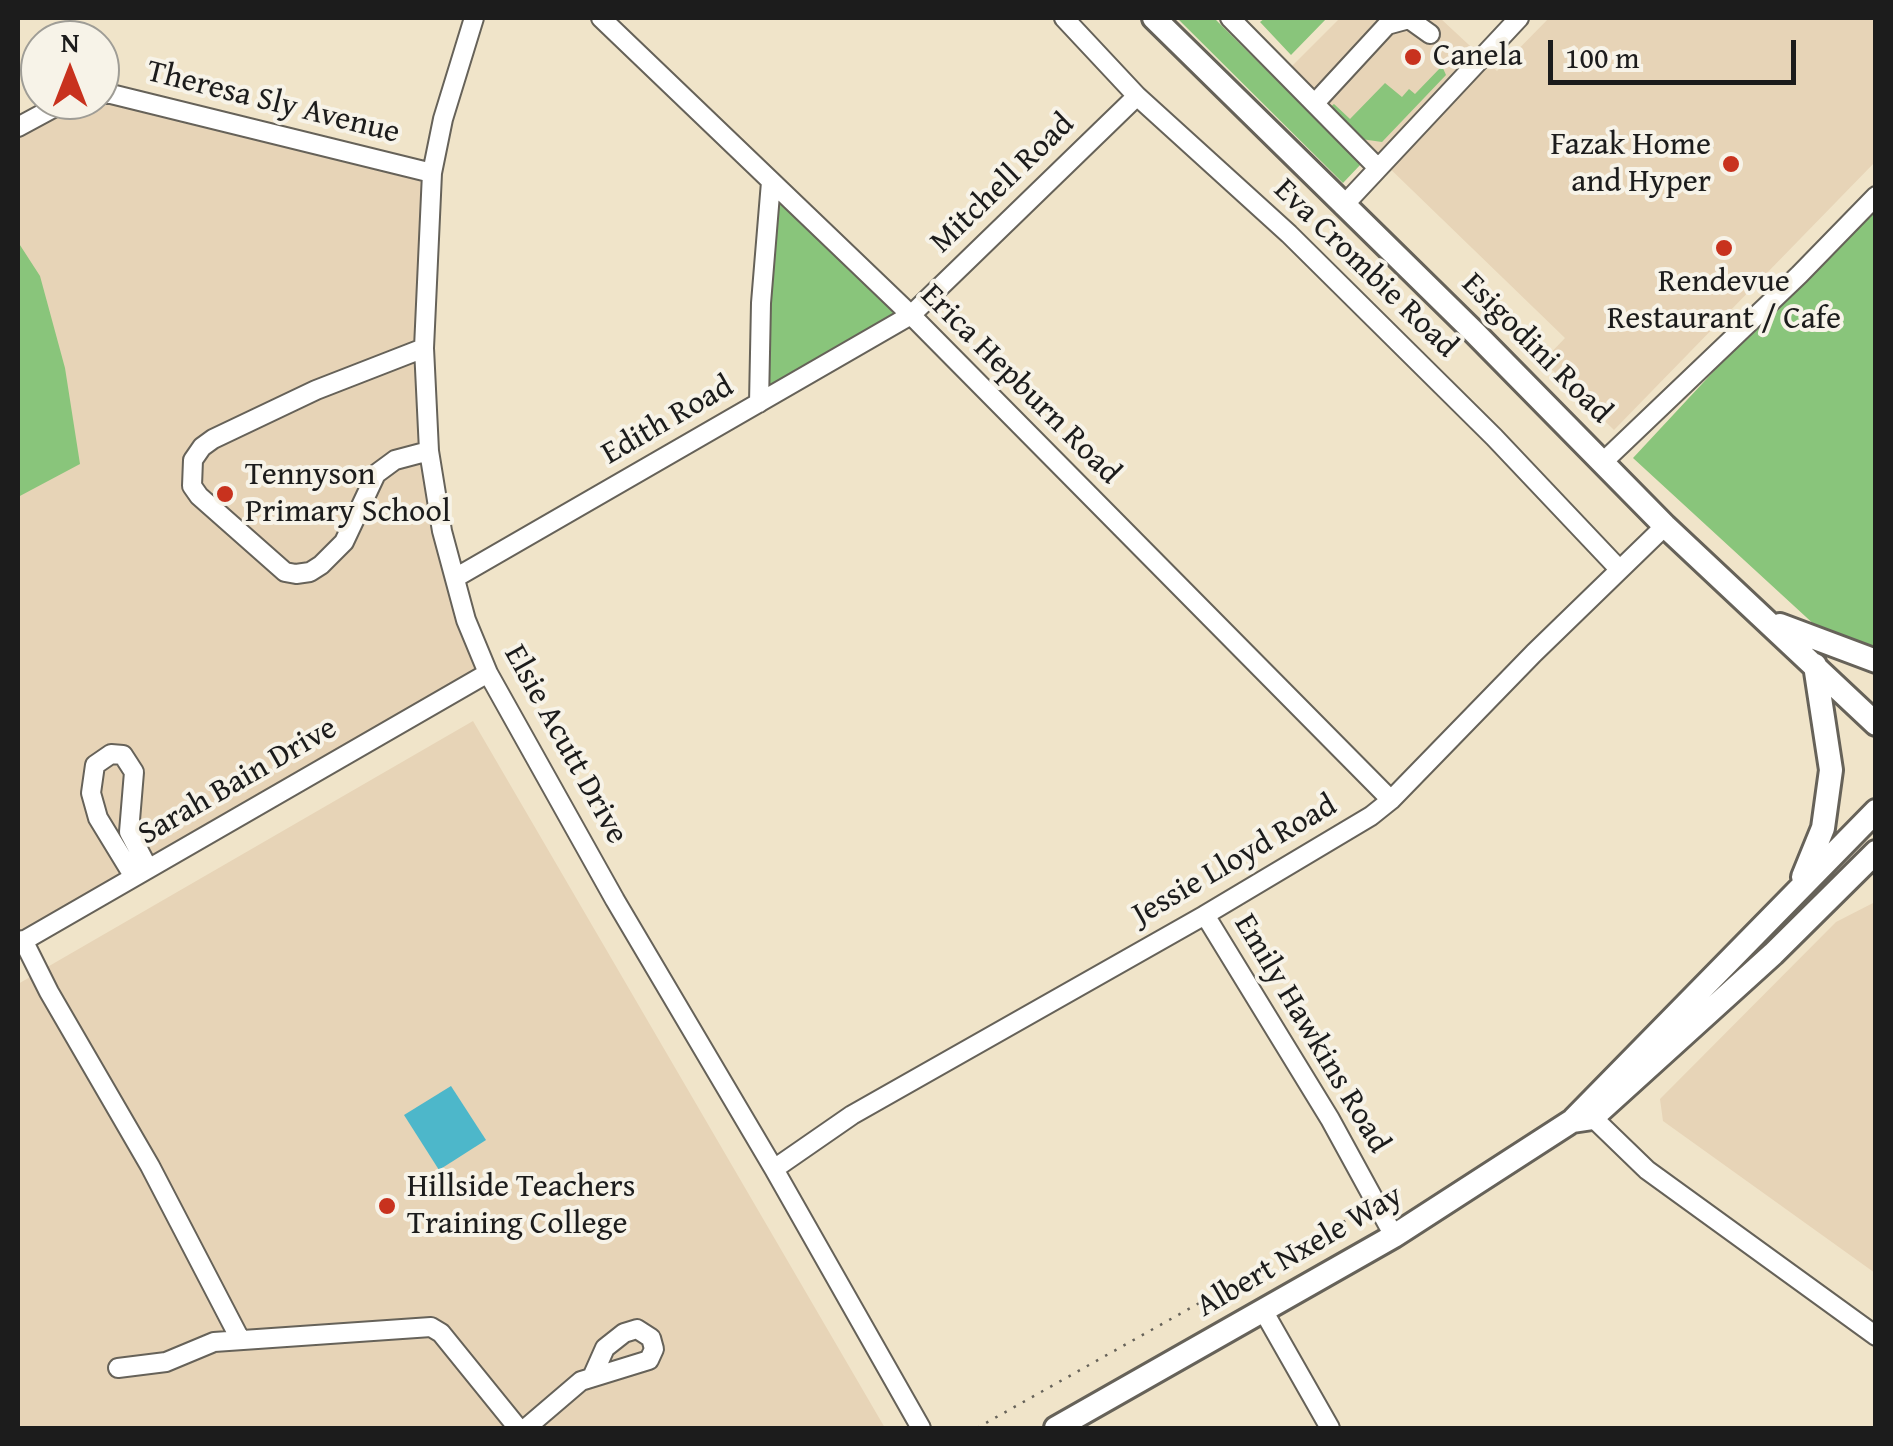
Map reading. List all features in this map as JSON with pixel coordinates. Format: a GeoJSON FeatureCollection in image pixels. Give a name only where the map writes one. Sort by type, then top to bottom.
{"type":"FeatureCollection","features":[{"type":"Feature","properties":{"kind":"main road","name":"Esigodini Road"},"geometry":{"type":"LineString","coordinates":[[1154,18],[1666,526],[1876,724]]}},
{"type":"Feature","properties":{"kind":"main road"},"geometry":{"type":"LineString","coordinates":[[1767,620],[1876,662]]}},
{"type":"Feature","properties":{"kind":"main road"},"geometry":{"type":"LineString","coordinates":[[1798,890],[1823,828],[1831,770],[1815,665]]}},
{"type":"Feature","properties":{"kind":"main road","name":"Albert Nxele Way"},"geometry":{"type":"LineString","coordinates":[[1582,1116],[1876,811]]}},
{"type":"Feature","properties":{"kind":"main road","name":"Albert Nxele Way"},"geometry":{"type":"LineString","coordinates":[[1056,1428],[1394,1236],[1582,1116],[1772,954],[1876,852]]}},
{"type":"Feature","properties":{"kind":"main road"},"geometry":{"type":"LineString","coordinates":[[1842,884],[1876,870]]}},
{"type":"Feature","properties":{"kind":"street","name":"Elsie Acutt Drive"},"geometry":{"type":"LineString","coordinates":[[474,18],[443,119],[432,173],[424,348],[429,451],[442,531],[466,620],[488,673],[615,900],[774,1168],[921,1428]]}},
{"type":"Feature","properties":{"kind":"street","name":"Erica Hepburn Road"},"geometry":{"type":"LineString","coordinates":[[601,18],[911,316],[1392,800]]}},
{"type":"Feature","properties":{"kind":"street","name":"Eva Crombie Road"},"geometry":{"type":"LineString","coordinates":[[1064,18],[1137,96],[1289,234],[1494,437],[1619,568]]}},
{"type":"Feature","properties":{"kind":"street"},"geometry":{"type":"LineString","coordinates":[[1230,18],[1377,166]]}},
{"type":"Feature","properties":{"kind":"street"},"geometry":{"type":"LineString","coordinates":[[1343,206],[1520,18]]}},
{"type":"Feature","properties":{"kind":"street"},"geometry":{"type":"LineString","coordinates":[[1315,104],[1388,25],[1409,20],[1430,34]]}},
{"type":"Feature","properties":{"kind":"street","name":"Theresa Sly Avenue"},"geometry":{"type":"LineString","coordinates":[[120,96],[432,173]]}},
{"type":"Feature","properties":{"kind":"street","name":"Mitchell Road"},"geometry":{"type":"LineString","coordinates":[[911,316],[1137,96]]}},
{"type":"Feature","properties":{"kind":"street"},"geometry":{"type":"LineString","coordinates":[[759,402],[761,303],[771,182]]}},
{"type":"Feature","properties":{"kind":"street"},"geometry":{"type":"LineString","coordinates":[[1603,462],[1876,196]]}},
{"type":"Feature","properties":{"kind":"street","name":"Edith Road"},"geometry":{"type":"LineString","coordinates":[[455,578],[911,316]]}},
{"type":"Feature","properties":{"kind":"street"},"geometry":{"type":"LineString","coordinates":[[424,348],[316,390],[213,439],[193,460],[192,486],[285,572],[310,572],[344,542],[376,474],[395,460],[429,451]]}},
{"type":"Feature","properties":{"kind":"street","name":"Jessie Lloyd Road"},"geometry":{"type":"LineString","coordinates":[[774,1168],[886,1096],[1205,915],[1392,800],[1619,568],[1666,526]]}},
{"type":"Feature","properties":{"kind":"street","name":"Sarah Bain Drive"},"geometry":{"type":"LineString","coordinates":[[20,942],[488,673]]}},
{"type":"Feature","properties":{"kind":"street"},"geometry":{"type":"LineString","coordinates":[[111,754],[123,755],[134,772],[128,832],[141,873],[98,818],[91,793],[95,765],[111,754]]}},
{"type":"Feature","properties":{"kind":"street","name":"Emily Hawkins Road"},"geometry":{"type":"LineString","coordinates":[[1205,915],[1330,1119],[1394,1236]]}},
{"type":"Feature","properties":{"kind":"street"},"geometry":{"type":"LineString","coordinates":[[20,942],[150,1166],[240,1339]]}},
{"type":"Feature","properties":{"kind":"street"},"geometry":{"type":"LineString","coordinates":[[1582,1116],[1647,1170],[1876,1336]]}},
{"type":"Feature","properties":{"kind":"street"},"geometry":{"type":"LineString","coordinates":[[1264,1312],[1330,1428]]}},
{"type":"Feature","properties":{"kind":"street"},"geometry":{"type":"LineString","coordinates":[[118,1368],[166,1362],[203,1344],[240,1339],[431,1327],[449,1342],[518,1428]]}},
{"type":"Feature","properties":{"kind":"street"},"geometry":{"type":"LineString","coordinates":[[526,1428],[574,1385],[593,1375]]}},
{"type":"Feature","properties":{"kind":"path"},"geometry":{"type":"LineString","coordinates":[[976,1428],[1376,1204]]}},
{"type":"Feature","properties":{"kind":"shaded area"},"geometry":{"type":"Polygon","coordinates":[[[1340,18],[1440,18],[1497,71],[1549,18],[1875,18],[1875,162],[1614,430],[1543,361],[1565,338],[1288,70],[1340,18]]]}},
{"type":"Feature","properties":{"kind":"shaded area","name":"Tennyson Primary School"},"geometry":{"type":"Polygon","coordinates":[[[120,105],[427,178],[426,455],[484,671],[18,941],[18,134],[45,120],[120,120],[120,105]]]}},
{"type":"Feature","properties":{"kind":"shaded area","name":"Hillside Teachers Training College"},"geometry":{"type":"Polygon","coordinates":[[[473,721],[885,1428],[18,1428],[18,984],[473,721]]]}},
{"type":"Feature","properties":{"kind":"shaded area"},"geometry":{"type":"Polygon","coordinates":[[[1875,902],[1875,1273],[1663,1121],[1660,1099],[1836,922],[1875,902]]]}},
{"type":"Feature","properties":{"kind":"green space"},"geometry":{"type":"Polygon","coordinates":[[[1177,18],[1214,18],[1361,164],[1343,183],[1177,18]]]}},
{"type":"Feature","properties":{"kind":"green space"},"geometry":{"type":"Polygon","coordinates":[[[1265,18],[1327,18],[1291,55],[1260,22],[1265,18]]]}},
{"type":"Feature","properties":{"kind":"green space"},"geometry":{"type":"Polygon","coordinates":[[[1442,66],[1446,75],[1382,142],[1361,139],[1329,108],[1334,104],[1350,119],[1385,83],[1402,97],[1409,89],[1415,94],[1442,66]]]}},
{"type":"Feature","properties":{"kind":"green space"},"geometry":{"type":"Polygon","coordinates":[[[776,195],[902,314],[764,394],[776,195]]]}},
{"type":"Feature","properties":{"kind":"green space"},"geometry":{"type":"Polygon","coordinates":[[[1875,198],[1875,650],[1818,628],[1633,458],[1875,198]]]}},
{"type":"Feature","properties":{"kind":"green space"},"geometry":{"type":"Polygon","coordinates":[[[18,242],[40,276],[65,368],[80,464],[18,497],[18,242]]]}},
{"type":"Feature","properties":{"kind":"water"},"geometry":{"type":"Polygon","coordinates":[[[451,1086],[486,1140],[439,1170],[404,1115],[451,1086]]]}},
{"type":"Feature","properties":{"kind":"place","name":"Canela"},"geometry":{"type":"Point","coordinates":[1413,57]}},
{"type":"Feature","properties":{"kind":"place","name":"Fazak Home and Hyper"},"geometry":{"type":"Point","coordinates":[1731,164]}},
{"type":"Feature","properties":{"kind":"place","name":"Rendevue Restaurant / Cafe"},"geometry":{"type":"Point","coordinates":[1724,248]}},
{"type":"Feature","properties":{"kind":"place","name":"Tennyson Primary School"},"geometry":{"type":"Point","coordinates":[225,494]}},
{"type":"Feature","properties":{"kind":"place","name":"Hillside Teachers Training College"},"geometry":{"type":"Point","coordinates":[387,1206]}}]}
